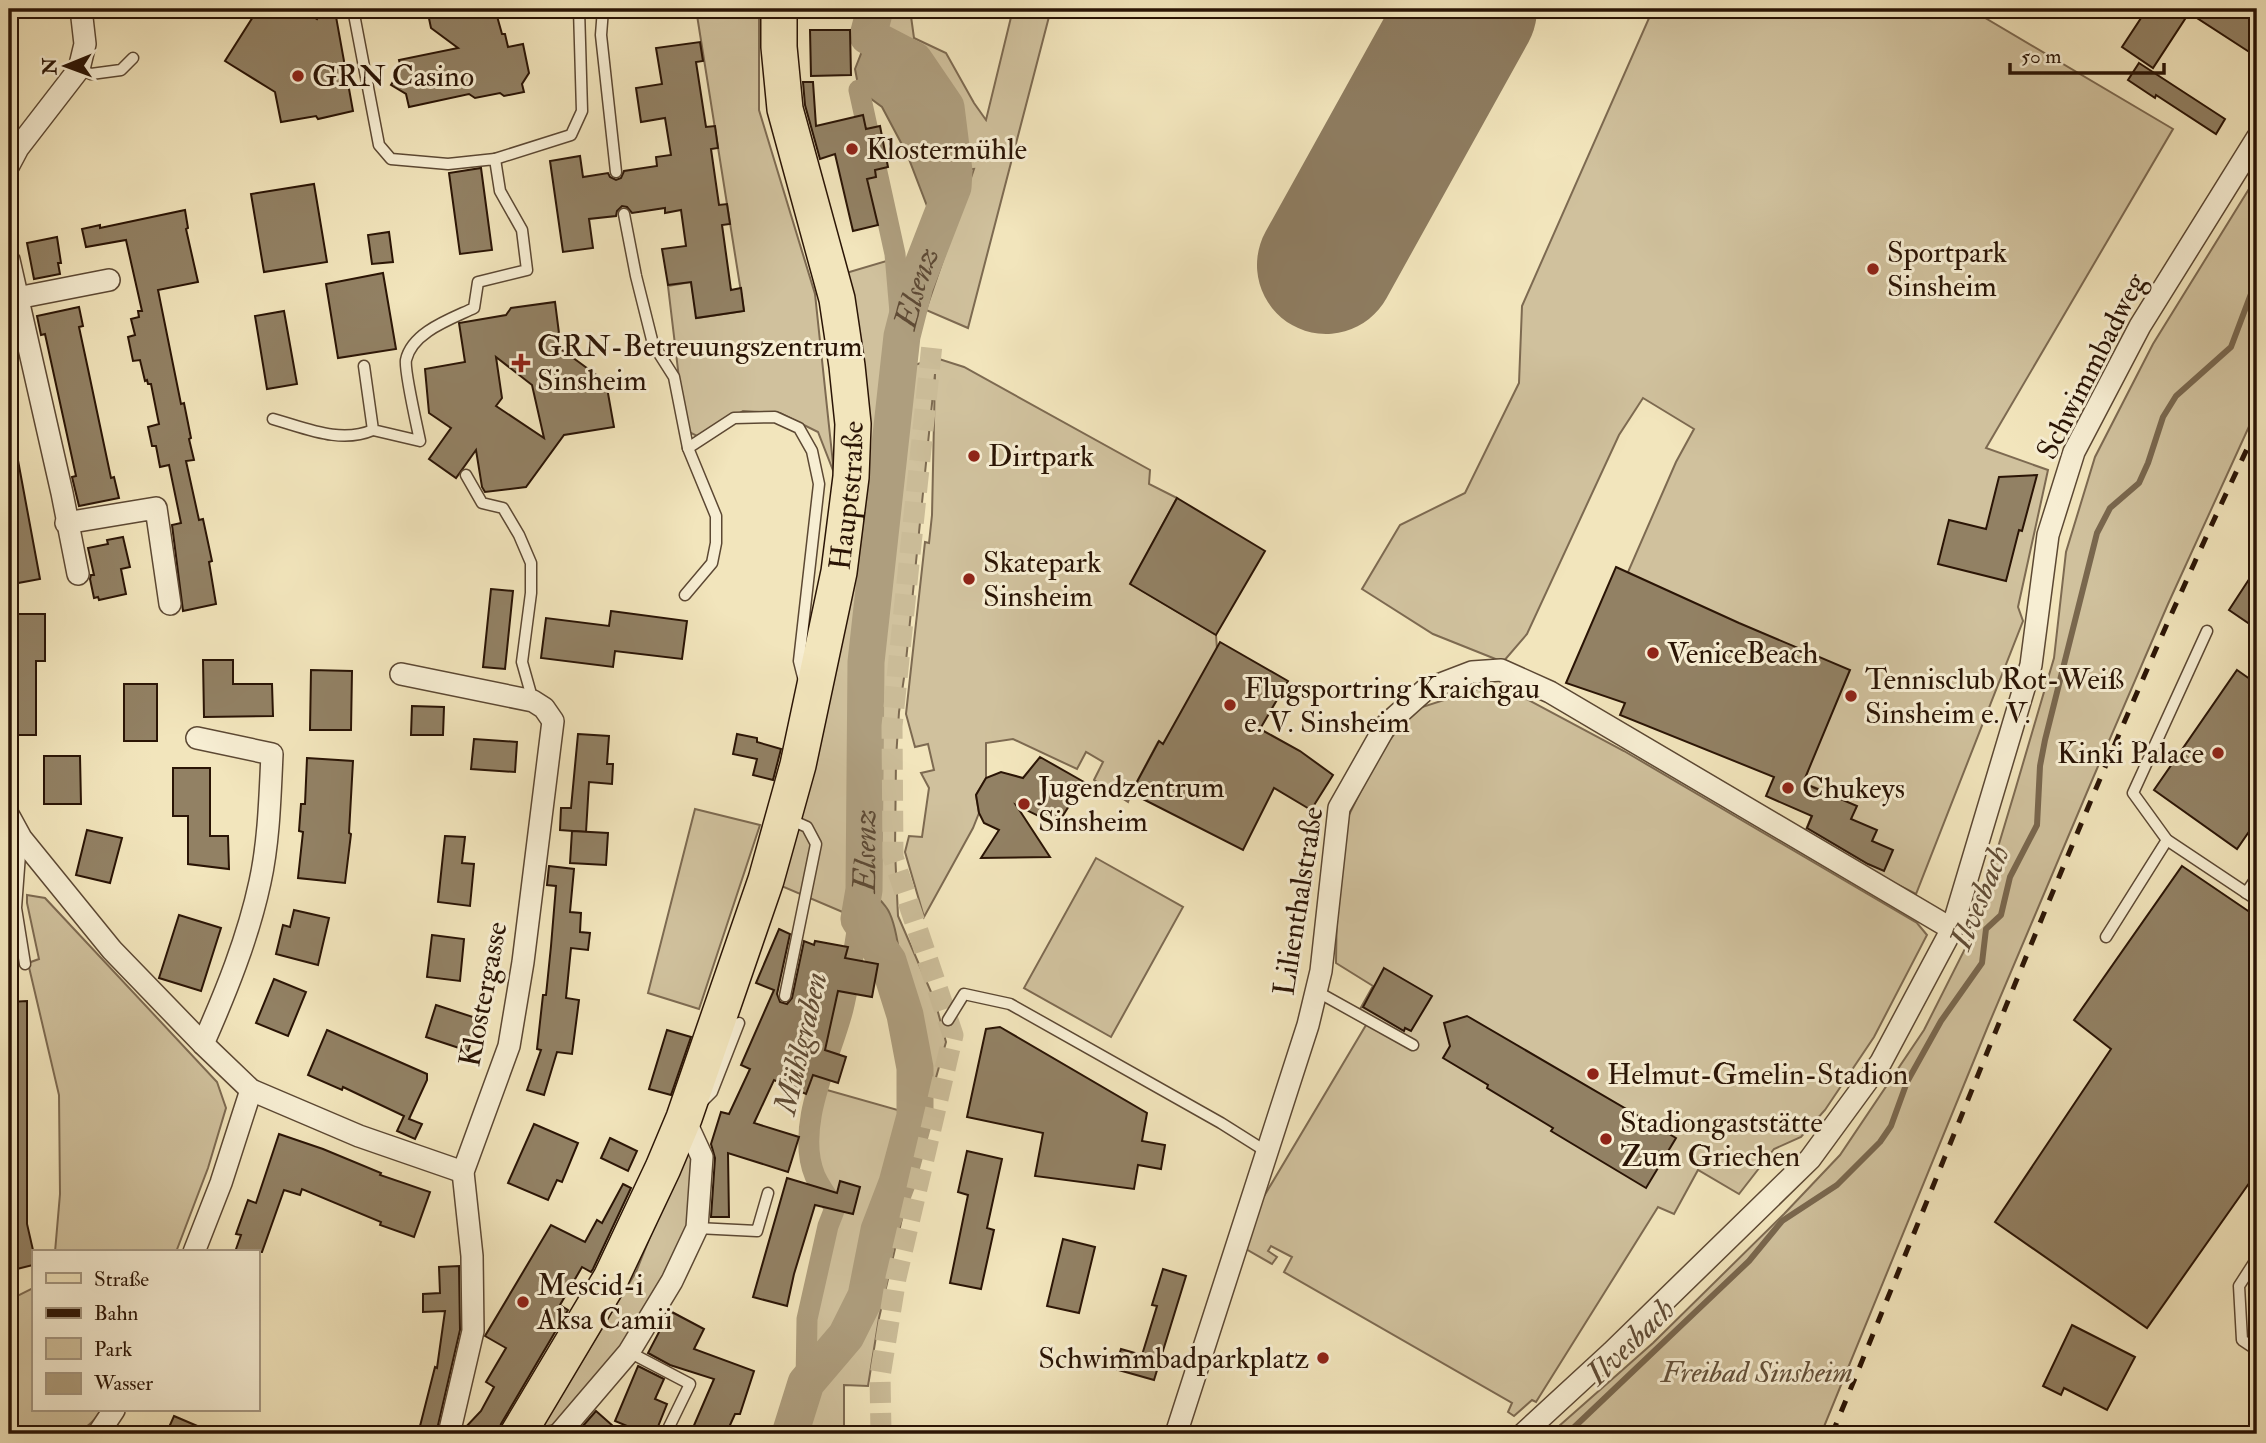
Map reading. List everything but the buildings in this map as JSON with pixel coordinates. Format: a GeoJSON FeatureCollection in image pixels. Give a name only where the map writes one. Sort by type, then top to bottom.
{"type":"FeatureCollection","features":[{"type":"Feature","properties":{"kind":"main road","name":"Hauptstraße"},"geometry":{"type":"LineString","coordinates":[[518,1434],[611,1278],[684,1118],[766,880],[811,711],[839,572],[851,477],[853,424],[848,366],[837,299],[785,109],[779,47],[779,9]]}},
{"type":"Feature","properties":{"kind":"street"},"geometry":{"type":"LineString","coordinates":[[9,165],[18,148],[79,69],[85,44],[81,9]]}},
{"type":"Feature","properties":{"kind":"street","name":"Schwimmbadweg"},"geometry":{"type":"LineString","coordinates":[[1523,1434],[1612,1352],[1810,1159],[1881,1062],[1952,929],[2031,665],[2048,535],[2074,452],[2140,326],[2257,138]]}},
{"type":"Feature","properties":{"kind":"street"},"geometry":{"type":"LineString","coordinates":[[9,260],[78,575]]}},
{"type":"Feature","properties":{"kind":"street"},"geometry":{"type":"LineString","coordinates":[[17,298],[109,280]]}},
{"type":"Feature","properties":{"kind":"street"},"geometry":{"type":"LineString","coordinates":[[66,523],[156,508],[170,604]]}},
{"type":"Feature","properties":{"kind":"street","name":"Lilienthalstraße"},"geometry":{"type":"LineString","coordinates":[[1176,1434],[1308,1025],[1321,971],[1339,808],[1386,725],[1424,690],[1472,672],[1501,670],[1550,692],[1952,929]]}},
{"type":"Feature","properties":{"kind":"street"},"geometry":{"type":"LineString","coordinates":[[401,674],[533,701]]}},
{"type":"Feature","properties":{"kind":"street","name":"Klostergasse"},"geometry":{"type":"LineString","coordinates":[[449,1434],[473,1331],[472,1256],[463,1172],[509,1046],[523,962],[554,721],[544,708],[533,701]]}},
{"type":"Feature","properties":{"kind":"street"},"geometry":{"type":"LineString","coordinates":[[197,738],[272,754],[270,804],[260,881],[244,940],[203,1044]]}},
{"type":"Feature","properties":{"kind":"street"},"geometry":{"type":"LineString","coordinates":[[9,816],[15,845],[112,950],[251,1090],[359,1136],[463,1172]]}},
{"type":"Feature","properties":{"kind":"street"},"geometry":{"type":"LineString","coordinates":[[195,1250],[222,1183],[251,1090]]}},
{"type":"Feature","properties":{"kind":"street"},"geometry":{"type":"LineString","coordinates":[[559,1434],[629,1352],[672,1281],[697,1228],[702,1157],[684,1118]]}},
{"type":"Feature","properties":{"kind":"street"},"geometry":{"type":"LineString","coordinates":[[98,1434],[113,1412]]}},
{"type":"Feature","properties":{"kind":"lane"},"geometry":{"type":"LineString","coordinates":[[353,9],[376,116],[379,145],[391,159],[448,164],[495,159],[571,135],[582,111],[579,9]]}},
{"type":"Feature","properties":{"kind":"lane"},"geometry":{"type":"LineString","coordinates":[[603,9],[601,34],[616,172]]}},
{"type":"Feature","properties":{"kind":"lane"},"geometry":{"type":"LineString","coordinates":[[79,69],[91,74],[121,70],[133,58]]}},
{"type":"Feature","properties":{"kind":"lane"},"geometry":{"type":"LineString","coordinates":[[273,419],[331,436],[359,436],[373,429],[420,441],[406,361],[415,342],[443,323],[474,308],[478,282],[527,270],[522,230],[500,191],[495,159]]}},
{"type":"Feature","properties":{"kind":"lane"},"geometry":{"type":"LineString","coordinates":[[624,214],[653,344],[674,377],[688,448],[716,516],[716,543],[712,563],[685,595]]}},
{"type":"Feature","properties":{"kind":"lane"},"geometry":{"type":"LineString","coordinates":[[364,366],[373,429]]}},
{"type":"Feature","properties":{"kind":"lane"},"geometry":{"type":"LineString","coordinates":[[688,448],[734,418],[775,417],[799,428],[812,451],[819,484],[799,661],[811,711]]}},
{"type":"Feature","properties":{"kind":"lane"},"geometry":{"type":"LineString","coordinates":[[466,475],[482,503],[503,508],[531,563],[531,593],[522,662],[533,701]]}},
{"type":"Feature","properties":{"kind":"lane"},"geometry":{"type":"LineString","coordinates":[[2207,631],[2133,793],[2167,841],[2257,900]]}},
{"type":"Feature","properties":{"kind":"lane"},"geometry":{"type":"LineString","coordinates":[[783,817],[807,827],[816,844],[785,996]]}},
{"type":"Feature","properties":{"kind":"lane"},"geometry":{"type":"LineString","coordinates":[[2106,937],[2167,841]]}},
{"type":"Feature","properties":{"kind":"lane"},"geometry":{"type":"LineString","coordinates":[[15,845],[16,908],[25,964]]}},
{"type":"Feature","properties":{"kind":"lane"},"geometry":{"type":"LineString","coordinates":[[2246,893],[2257,877]]}},
{"type":"Feature","properties":{"kind":"lane"},"geometry":{"type":"LineString","coordinates":[[1316,991],[1413,1045]]}},
{"type":"Feature","properties":{"kind":"lane"},"geometry":{"type":"LineString","coordinates":[[948,1020],[964,994],[1010,1004],[1210,1117],[1266,1152]]}},
{"type":"Feature","properties":{"kind":"lane","name":"Hauptstraße"},"geometry":{"type":"LineString","coordinates":[[684,1118],[712,1092],[738,1023]]}},
{"type":"Feature","properties":{"kind":"lane"},"geometry":{"type":"LineString","coordinates":[[697,1228],[757,1231],[768,1193]]}},
{"type":"Feature","properties":{"kind":"lane"},"geometry":{"type":"LineString","coordinates":[[2257,1258],[2238,1286],[2242,1340],[2257,1350]]}},
{"type":"Feature","properties":{"kind":"lane"},"geometry":{"type":"LineString","coordinates":[[629,1352],[690,1384],[669,1427]]}},
{"type":"Feature","properties":{"kind":"green space"},"geometry":{"type":"Polygon","coordinates":[[[696,9],[759,9],[759,110],[815,294],[834,473],[818,432],[780,413],[743,411],[697,436],[689,432],[684,420],[668,286],[691,282],[697,318],[744,311],[696,9]]]}},
{"type":"Feature","properties":{"kind":"green space"},"geometry":{"type":"Polygon","coordinates":[[[869,9],[910,9],[914,38],[946,53],[986,120],[1013,9],[1051,9],[968,328],[926,310],[974,169],[954,171],[946,107],[914,60],[866,32],[869,9]]]}},
{"type":"Feature","properties":{"kind":"green space"},"geometry":{"type":"Polygon","coordinates":[[[1653,9],[1970,9],[2173,129],[1986,448],[2048,470],[2018,607],[2023,621],[1916,894],[1803,837],[1822,790],[1803,783],[1808,770],[1628,572],[1676,462],[1694,429],[1643,398],[1619,435],[1527,634],[1503,662],[1433,634],[1362,589],[1400,525],[1465,493],[1519,383],[1522,306],[1653,9]]]}},
{"type":"Feature","properties":{"kind":"green space","name":"Freibad Sinsheim"},"geometry":{"type":"Polygon","coordinates":[[[2257,176],[2257,409],[2168,604],[2093,778],[1821,1434],[1550,1434],[1653,1343],[1840,1155],[1924,1030],[1971,937],[2014,794],[2054,658],[2066,552],[2095,457],[2153,344],[2257,176]]]}},
{"type":"Feature","properties":{"kind":"green space"},"geometry":{"type":"Polygon","coordinates":[[[893,259],[893,372],[936,358],[964,367],[1150,470],[1149,484],[1177,498],[1131,584],[1216,635],[1217,649],[1164,744],[1158,742],[1128,802],[1094,780],[1103,762],[1086,752],[1077,769],[1013,739],[986,743],[986,778],[976,795],[979,813],[924,917],[905,852],[909,836],[922,837],[929,788],[921,773],[934,770],[928,744],[915,747],[906,714],[925,542],[929,543],[932,515],[935,374],[899,712],[895,851],[898,916],[935,1001],[946,1042],[928,1106],[879,1318],[868,1386],[844,1385],[844,1434],[779,1434],[803,1388],[802,1322],[830,1199],[810,1178],[805,1133],[813,1086],[915,1115],[915,1068],[905,1015],[899,949],[875,895],[863,887],[859,919],[772,882],[819,719],[846,273],[893,259]]]}},
{"type":"Feature","properties":{"kind":"green space","name":"Helmut-Gmelin-Stadion"},"geometry":{"type":"Polygon","coordinates":[[[1504,687],[1624,751],[1917,923],[1927,935],[1874,1037],[1825,1110],[1801,1137],[1774,1149],[1739,1194],[1698,1170],[1674,1214],[1658,1207],[1536,1402],[1532,1400],[1514,1416],[1508,1412],[1512,1403],[1284,1272],[1292,1257],[1271,1246],[1268,1251],[1277,1257],[1272,1264],[1246,1249],[1257,1208],[1366,1025],[1355,1018],[1373,986],[1336,963],[1337,899],[1343,827],[1379,754],[1413,710],[1481,688],[1504,687]]]}},
{"type":"Feature","properties":{"kind":"green space"},"geometry":{"type":"Polygon","coordinates":[[[695,809],[760,825],[699,1009],[648,993],[695,809]]]}},
{"type":"Feature","properties":{"kind":"green space"},"geometry":{"type":"Polygon","coordinates":[[[1096,858],[1183,907],[1111,1037],[1024,988],[1096,858]]]}},
{"type":"Feature","properties":{"kind":"green space"},"geometry":{"type":"Polygon","coordinates":[[[27,895],[45,898],[217,1082],[226,1108],[208,1168],[177,1250],[55,1250],[60,1194],[59,1095],[28,963],[39,959],[27,895]]]}},
{"type":"Feature","properties":{"kind":"green space"},"geometry":{"type":"Polygon","coordinates":[[[688,1141],[699,1157],[690,1229],[636,1327],[558,1424],[542,1427],[636,1272],[688,1141]]]}},
{"type":"Feature","properties":{"kind":"green space"},"geometry":{"type":"Polygon","coordinates":[[[32,1288],[32,1412],[100,1412],[80,1431],[56,1436],[38,1435],[22,1433],[9,1427],[9,1300],[32,1288]]]}},
{"type":"Feature","properties":{"kind":"water"},"geometry":{"type":"Polygon","coordinates":[[[868,36],[914,60],[946,107],[954,171],[953,187],[937,232],[907,154],[882,107],[859,90],[855,69],[868,36]]]}},
{"type":"Feature","properties":{"kind":"water"},"geometry":{"type":"Polygon","coordinates":[[[864,890],[886,907],[895,928],[905,1015],[888,961],[859,919],[864,890]]]}},
{"type":"Feature","properties":{"kind":"waterway","name":"Elsenz"},"geometry":{"type":"LineString","coordinates":[[790,1434],[806,1383],[846,1336],[866,1296],[879,1230],[897,1183],[915,1116],[915,1068],[905,1015],[888,961],[859,919],[864,890],[866,662],[902,336],[915,285],[953,187],[954,171],[946,107],[914,60],[868,36],[875,9]]}},
{"type":"Feature","properties":{"kind":"waterway","name":"Mühlgraben"},"geometry":{"type":"LineString","coordinates":[[859,90],[895,254],[902,336]]}},
{"type":"Feature","properties":{"kind":"waterway","name":"Ilvesbach"},"geometry":{"type":"LineString","coordinates":[[1567,1434],[1749,1261],[1782,1221],[1837,1185],[1880,1142],[1891,1126],[1907,1082],[1941,1021],[1982,963],[1986,929],[2001,915],[2010,877],[2037,825],[2040,766],[2045,740],[2097,533],[2110,508],[2139,483],[2163,417],[2176,396],[2231,347],[2257,278]]}},
{"type":"Feature","properties":{"kind":"waterway","name":"Mühlgraben"},"geometry":{"type":"LineString","coordinates":[[806,1383],[807,1319],[828,1226],[835,1208],[815,1176],[810,1156],[811,1114],[843,1009],[859,919]]}},
{"type":"Feature","properties":{"kind":"runway"},"geometry":{"type":"LineString","coordinates":[[1326,265],[1468,9]]}},
{"type":"Feature","properties":{"kind":"tunnel"},"geometry":{"type":"LineString","coordinates":[[881,1434],[880,1376],[896,1278],[953,1035],[893,857],[892,726],[932,344]]}},
{"type":"Feature","properties":{"kind":"railway"},"geometry":{"type":"LineString","coordinates":[[1832,1434],[2090,802],[2199,552],[2257,428]]}},
{"type":"Feature","properties":{"kind":"place","name":"GRN Casino"},"geometry":{"type":"Point","coordinates":[298,76]}},
{"type":"Feature","properties":{"kind":"place","name":"Klostermühle"},"geometry":{"type":"Point","coordinates":[852,149]}},
{"type":"Feature","properties":{"kind":"place","name":"Sportpark Sinsheim"},"geometry":{"type":"Point","coordinates":[1873,269]}},
{"type":"Feature","properties":{"kind":"place","name":"GRN-Betreuungszentrum Sinsheim"},"geometry":{"type":"Point","coordinates":[521,363]}},
{"type":"Feature","properties":{"kind":"place","name":"Dirtpark"},"geometry":{"type":"Point","coordinates":[974,456]}},
{"type":"Feature","properties":{"kind":"place","name":"Skatepark Sinsheim"},"geometry":{"type":"Point","coordinates":[969,579]}},
{"type":"Feature","properties":{"kind":"place","name":"VeniceBeach"},"geometry":{"type":"Point","coordinates":[1653,653]}},
{"type":"Feature","properties":{"kind":"place","name":"Tennisclub Rot-Weiß Sinsheim e. V."},"geometry":{"type":"Point","coordinates":[1851,696]}},
{"type":"Feature","properties":{"kind":"place","name":"Flugsportring Kraichgau e. V. Sinsheim"},"geometry":{"type":"Point","coordinates":[1230,705]}},
{"type":"Feature","properties":{"kind":"place","name":"Kinki Palace"},"geometry":{"type":"Point","coordinates":[2218,753]}},
{"type":"Feature","properties":{"kind":"place","name":"Chukeys"},"geometry":{"type":"Point","coordinates":[1788,788]}},
{"type":"Feature","properties":{"kind":"place","name":"Jugendzentrum Sinsheim"},"geometry":{"type":"Point","coordinates":[1024,804]}},
{"type":"Feature","properties":{"kind":"place","name":"Helmut-Gmelin-Stadion"},"geometry":{"type":"Point","coordinates":[1593,1074]}},
{"type":"Feature","properties":{"kind":"place","name":"Stadiongaststätte Zum Griechen"},"geometry":{"type":"Point","coordinates":[1606,1139]}},
{"type":"Feature","properties":{"kind":"place","name":"Mescid-i Aksa Camii"},"geometry":{"type":"Point","coordinates":[523,1302]}},
{"type":"Feature","properties":{"kind":"place","name":"Schwimmbadparkplatz"},"geometry":{"type":"Point","coordinates":[1323,1358]}}]}
